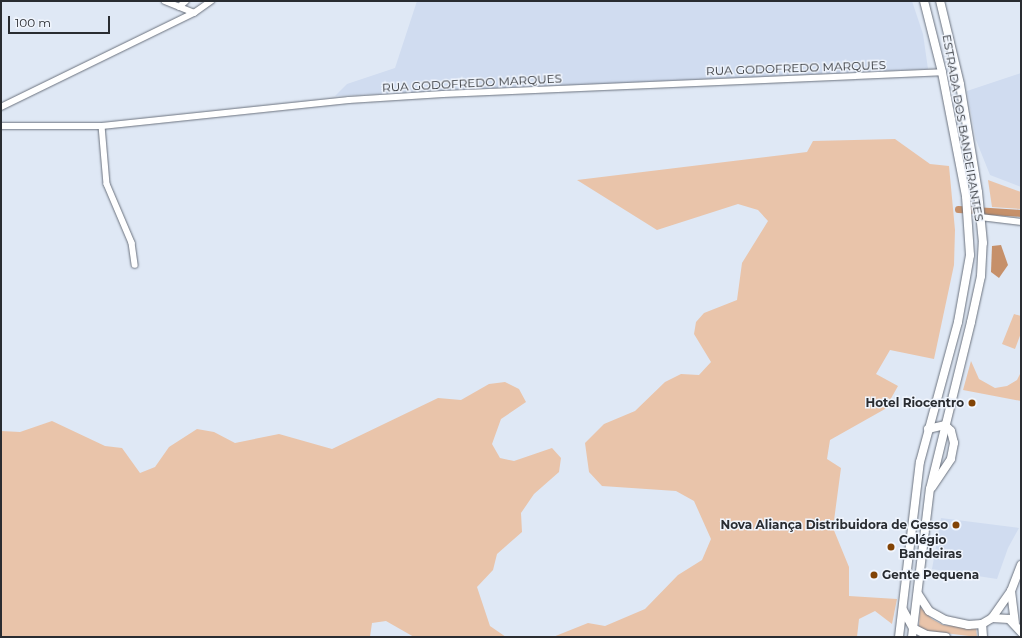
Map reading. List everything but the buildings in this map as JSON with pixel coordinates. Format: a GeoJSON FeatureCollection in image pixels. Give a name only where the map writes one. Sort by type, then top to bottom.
{"type":"FeatureCollection","features":[{"type":"Feature","properties":{"kind":"main road","name":"ESTRADA DOS BANDEIRANTES"},"geometry":{"type":"LineString","coordinates":[[899,637],[916,485],[928,429],[935,410],[968,276],[970,255],[966,196],[942,72],[924,1]]}},
{"type":"Feature","properties":{"kind":"main road","name":"ESTRADA DOS BANDEIRANTES"},"geometry":{"type":"LineString","coordinates":[[912,637],[930,489],[981,276],[983,243],[978,192],[953,48],[940,3]]}},
{"type":"Feature","properties":{"kind":"main road"},"geometry":{"type":"LineString","coordinates":[[928,429],[945,425],[953,435],[954,450],[944,471],[930,489]]}},
{"type":"Feature","properties":{"kind":"main road"},"geometry":{"type":"LineString","coordinates":[[918,594],[928,611],[945,620],[968,625],[982,624],[992,618],[1011,591],[1021,565]]}},
{"type":"Feature","properties":{"kind":"main road"},"geometry":{"type":"LineString","coordinates":[[1011,591],[1015,623],[1021,632]]}},
{"type":"Feature","properties":{"kind":"main road"},"geometry":{"type":"LineString","coordinates":[[903,610],[913,628],[927,635],[944,637]]}},
{"type":"Feature","properties":{"kind":"main road"},"geometry":{"type":"LineString","coordinates":[[992,618],[1006,618],[1015,623]]}},
{"type":"Feature","properties":{"kind":"main road"},"geometry":{"type":"LineString","coordinates":[[982,624],[982,637]]}},
{"type":"Feature","properties":{"kind":"street"},"geometry":{"type":"LineString","coordinates":[[165,1],[194,13]]}},
{"type":"Feature","properties":{"kind":"street"},"geometry":{"type":"LineString","coordinates":[[179,7],[186,1]]}},
{"type":"Feature","properties":{"kind":"street"},"geometry":{"type":"LineString","coordinates":[[1,107],[194,13],[211,1]]}},
{"type":"Feature","properties":{"kind":"street","name":"RUA GODOFREDO MARQUES"},"geometry":{"type":"LineString","coordinates":[[2,126],[102,126],[349,100],[443,94],[942,72]]}},
{"type":"Feature","properties":{"kind":"street"},"geometry":{"type":"LineString","coordinates":[[102,126],[107,184],[132,243],[135,265]]}},
{"type":"Feature","properties":{"kind":"street"},"geometry":{"type":"LineString","coordinates":[[981,215],[1021,222]]}},
{"type":"Feature","properties":{"kind":"shaded area"},"geometry":{"type":"Polygon","coordinates":[[[417,1],[912,1],[923,34],[928,69],[335,96],[347,84],[395,68],[417,1]]]}},
{"type":"Feature","properties":{"kind":"shaded area"},"geometry":{"type":"Polygon","coordinates":[[[1021,73],[1021,187],[990,175],[976,140],[967,91],[1021,73]]]}},
{"type":"Feature","properties":{"kind":"shaded area"},"geometry":{"type":"Polygon","coordinates":[[[895,139],[930,164],[949,166],[955,230],[954,265],[934,359],[890,350],[876,374],[898,386],[885,409],[830,440],[827,459],[841,468],[833,528],[849,567],[849,596],[897,599],[892,624],[875,611],[859,619],[857,637],[553,637],[588,623],[605,626],[645,609],[678,575],[702,560],[711,539],[694,501],[676,491],[602,486],[589,472],[585,443],[604,424],[635,411],[665,382],[681,374],[699,375],[711,362],[694,334],[696,322],[704,313],[737,300],[742,263],[768,221],[758,210],[738,204],[657,230],[577,180],[807,152],[813,141],[895,139]]]}},
{"type":"Feature","properties":{"kind":"shaded area"},"geometry":{"type":"Polygon","coordinates":[[[988,180],[1021,192],[1021,209],[992,207],[988,180]]]}},
{"type":"Feature","properties":{"kind":"shaded area"},"geometry":{"type":"Polygon","coordinates":[[[1001,245],[1008,265],[999,278],[991,272],[992,246],[1001,245]]]}},
{"type":"Feature","properties":{"kind":"shaded area"},"geometry":{"type":"Polygon","coordinates":[[[1014,314],[1021,316],[1021,333],[1015,349],[1002,344],[1014,314]]]}},
{"type":"Feature","properties":{"kind":"shaded area"},"geometry":{"type":"Polygon","coordinates":[[[971,361],[979,379],[995,388],[1007,386],[1017,380],[1021,372],[1021,401],[963,390],[971,361]]]}},
{"type":"Feature","properties":{"kind":"shaded area"},"geometry":{"type":"Polygon","coordinates":[[[505,382],[519,389],[526,402],[501,419],[492,444],[500,458],[514,461],[552,448],[561,458],[559,472],[534,494],[521,513],[522,532],[497,554],[493,570],[477,587],[490,626],[506,637],[414,637],[386,621],[372,623],[370,637],[1,637],[1,431],[20,432],[52,421],[105,446],[122,448],[140,473],[155,467],[169,447],[197,429],[214,432],[235,443],[279,434],[332,449],[438,398],[461,400],[489,384],[505,382]]]}},
{"type":"Feature","properties":{"kind":"shaded area"},"geometry":{"type":"Polygon","coordinates":[[[941,518],[1019,528],[1008,548],[997,579],[932,569],[941,518]]]}},
{"type":"Feature","properties":{"kind":"shaded area"},"geometry":{"type":"Polygon","coordinates":[[[920,607],[932,619],[943,625],[976,628],[977,637],[929,631],[919,627],[920,607]]]}},
{"type":"Feature","properties":{"kind":"waterway"},"geometry":{"type":"LineString","coordinates":[[958,209],[1021,213]]}},
{"type":"Feature","properties":{"kind":"place","name":"Hotel Riocentro"},"geometry":{"type":"Point","coordinates":[972,403]}},
{"type":"Feature","properties":{"kind":"place","name":"Nova Aliança Distribuidora de Gesso"},"geometry":{"type":"Point","coordinates":[956,525]}},
{"type":"Feature","properties":{"kind":"place","name":"Colégio Bandeiras"},"geometry":{"type":"Point","coordinates":[891,547]}},
{"type":"Feature","properties":{"kind":"place","name":"Gente Pequena"},"geometry":{"type":"Point","coordinates":[874,575]}}]}
